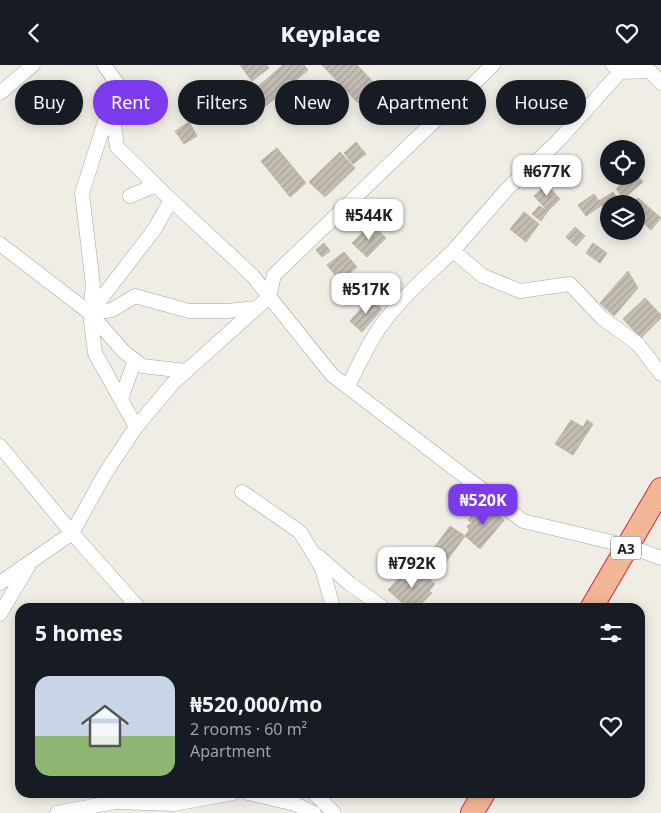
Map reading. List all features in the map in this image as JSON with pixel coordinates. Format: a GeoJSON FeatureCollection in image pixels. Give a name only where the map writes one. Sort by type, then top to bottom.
{"type":"FeatureCollection","features":[{"type":"Feature","properties":{"kind":"highway","name":"A3"},"geometry":{"type":"LineString","coordinates":[[594,603],[661,489]]}},
{"type":"Feature","properties":{"kind":"highway"},"geometry":{"type":"LineString","coordinates":[[472,813],[481,798]]}},
{"type":"Feature","properties":{"kind":"street"},"geometry":{"type":"LineString","coordinates":[[0,93],[33,65]]}},
{"type":"Feature","properties":{"kind":"street"},"geometry":{"type":"LineString","coordinates":[[104,65],[115,80]]}},
{"type":"Feature","properties":{"kind":"street"},"geometry":{"type":"LineString","coordinates":[[0,583],[72,533],[106,472],[136,427],[174,382],[269,297],[274,275],[493,65]]}},
{"type":"Feature","properties":{"kind":"street"},"geometry":{"type":"LineString","coordinates":[[348,387],[358,365],[383,323],[408,294],[453,251],[508,189],[558,141],[617,69],[650,71],[661,83]]}},
{"type":"Feature","properties":{"kind":"street"},"geometry":{"type":"LineString","coordinates":[[104,125],[82,193],[93,285],[90,313],[95,353],[136,427]]}},
{"type":"Feature","properties":{"kind":"street"},"geometry":{"type":"LineString","coordinates":[[114,125],[117,147],[252,275],[332,375],[523,521],[628,546],[661,558]]}},
{"type":"Feature","properties":{"kind":"street"},"geometry":{"type":"LineString","coordinates":[[130,196],[156,185]]}},
{"type":"Feature","properties":{"kind":"street"},"geometry":{"type":"LineString","coordinates":[[90,313],[154,230],[171,200]]}},
{"type":"Feature","properties":{"kind":"street"},"geometry":{"type":"LineString","coordinates":[[0,244],[90,313],[123,351],[142,366],[186,371]]}},
{"type":"Feature","properties":{"kind":"street"},"geometry":{"type":"LineString","coordinates":[[453,251],[483,276],[520,291],[570,284],[602,318],[638,344],[661,374]]}},
{"type":"Feature","properties":{"kind":"street"},"geometry":{"type":"LineString","coordinates":[[90,313],[112,311],[135,296],[189,311],[227,311],[257,308]]}},
{"type":"Feature","properties":{"kind":"street"},"geometry":{"type":"LineString","coordinates":[[121,399],[135,360]]}},
{"type":"Feature","properties":{"kind":"street"},"geometry":{"type":"LineString","coordinates":[[0,446],[72,533],[134,603]]}},
{"type":"Feature","properties":{"kind":"street"},"geometry":{"type":"LineString","coordinates":[[242,492],[300,533],[322,568],[332,603]]}},
{"type":"Feature","properties":{"kind":"street"},"geometry":{"type":"LineString","coordinates":[[309,548],[350,584],[376,603]]}},
{"type":"Feature","properties":{"kind":"street"},"geometry":{"type":"LineString","coordinates":[[0,614],[32,561]]}},
{"type":"Feature","properties":{"kind":"street"},"geometry":{"type":"LineString","coordinates":[[99,805],[105,798]]}},
{"type":"Feature","properties":{"kind":"street"},"geometry":{"type":"LineString","coordinates":[[57,813],[115,802],[174,804],[206,798]]}},
{"type":"Feature","properties":{"kind":"street"},"geometry":{"type":"LineString","coordinates":[[269,798],[295,804],[314,813]]}},
{"type":"Feature","properties":{"kind":"street"},"geometry":{"type":"LineString","coordinates":[[319,798],[334,813]]}},
{"type":"Feature","properties":{"kind":"building"},"geometry":{"type":"Polygon","coordinates":[[[240,65],[267,65],[269,68],[251,80],[240,65]]]}},
{"type":"Feature","properties":{"kind":"building"},"geometry":{"type":"Polygon","coordinates":[[[283,65],[304,65],[308,70],[296,80],[275,80],[275,98],[265,107],[265,80],[283,65]]]}},
{"type":"Feature","properties":{"kind":"building"},"geometry":{"type":"Polygon","coordinates":[[[322,65],[357,65],[371,80],[359,80],[358,103],[349,94],[349,80],[336,80],[322,65]]]}},
{"type":"Feature","properties":{"kind":"building"},"geometry":{"type":"Polygon","coordinates":[[[184,125],[191,125],[197,136],[184,144],[175,131],[184,125]]]}},
{"type":"Feature","properties":{"kind":"building"},"geometry":{"type":"Polygon","coordinates":[[[356,142],[366,154],[353,164],[344,153],[356,142]]]}},
{"type":"Feature","properties":{"kind":"building"},"geometry":{"type":"Polygon","coordinates":[[[277,148],[306,183],[290,197],[261,161],[277,148]]]}},
{"type":"Feature","properties":{"kind":"building"},"geometry":{"type":"Polygon","coordinates":[[[340,152],[355,168],[325,197],[309,182],[340,152]]]}},
{"type":"Feature","properties":{"kind":"building"},"geometry":{"type":"Polygon","coordinates":[[[547,184],[560,199],[548,211],[534,196],[547,184]]]}},
{"type":"Feature","properties":{"kind":"building"},"geometry":{"type":"Polygon","coordinates":[[[620,185],[639,185],[628,195],[621,195],[616,189],[620,185]]]}},
{"type":"Feature","properties":{"kind":"building"},"geometry":{"type":"Polygon","coordinates":[[[594,194],[600,202],[600,206],[586,216],[578,205],[594,194]]]}},
{"type":"Feature","properties":{"kind":"building"},"geometry":{"type":"Polygon","coordinates":[[[645,204],[661,218],[651,230],[645,224],[645,204]]]}},
{"type":"Feature","properties":{"kind":"building"},"geometry":{"type":"Polygon","coordinates":[[[539,206],[548,211],[541,221],[532,214],[539,206]]]}},
{"type":"Feature","properties":{"kind":"building"},"geometry":{"type":"Polygon","coordinates":[[[524,212],[539,224],[526,242],[510,229],[524,212]]]}},
{"type":"Feature","properties":{"kind":"building"},"geometry":{"type":"Polygon","coordinates":[[[371,224],[386,238],[367,257],[352,243],[371,224]]]}},
{"type":"Feature","properties":{"kind":"building"},"geometry":{"type":"Polygon","coordinates":[[[575,227],[585,236],[576,246],[566,237],[575,227]]]}},
{"type":"Feature","properties":{"kind":"building"},"geometry":{"type":"Polygon","coordinates":[[[324,243],[330,251],[322,257],[316,250],[324,243]]]}},
{"type":"Feature","properties":{"kind":"building"},"geometry":{"type":"Polygon","coordinates":[[[593,243],[607,253],[600,263],[586,253],[593,243]]]}},
{"type":"Feature","properties":{"kind":"building"},"geometry":{"type":"Polygon","coordinates":[[[344,252],[357,267],[340,281],[327,265],[344,252]]]}},
{"type":"Feature","properties":{"kind":"building"},"geometry":{"type":"Polygon","coordinates":[[[628,271],[638,288],[614,316],[600,303],[628,271]]]}},
{"type":"Feature","properties":{"kind":"building"},"geometry":{"type":"Polygon","coordinates":[[[370,298],[382,309],[362,332],[350,321],[370,298]]]}},
{"type":"Feature","properties":{"kind":"building"},"geometry":{"type":"Polygon","coordinates":[[[645,298],[661,315],[661,318],[641,338],[623,319],[645,298]]]}},
{"type":"Feature","properties":{"kind":"building"},"geometry":{"type":"Polygon","coordinates":[[[571,420],[583,427],[587,420],[593,424],[573,455],[555,444],[571,420]]]}},
{"type":"Feature","properties":{"kind":"building"},"geometry":{"type":"Polygon","coordinates":[[[483,503],[504,520],[480,549],[465,536],[469,530],[467,526],[472,523],[468,520],[483,503]]]}},
{"type":"Feature","properties":{"kind":"building"},"geometry":{"type":"Polygon","coordinates":[[[450,526],[465,536],[443,566],[428,556],[450,526]]]}},
{"type":"Feature","properties":{"kind":"building"},"geometry":{"type":"Polygon","coordinates":[[[407,569],[414,575],[419,570],[435,584],[429,591],[432,593],[422,603],[403,603],[388,590],[407,569]]]}}]}
